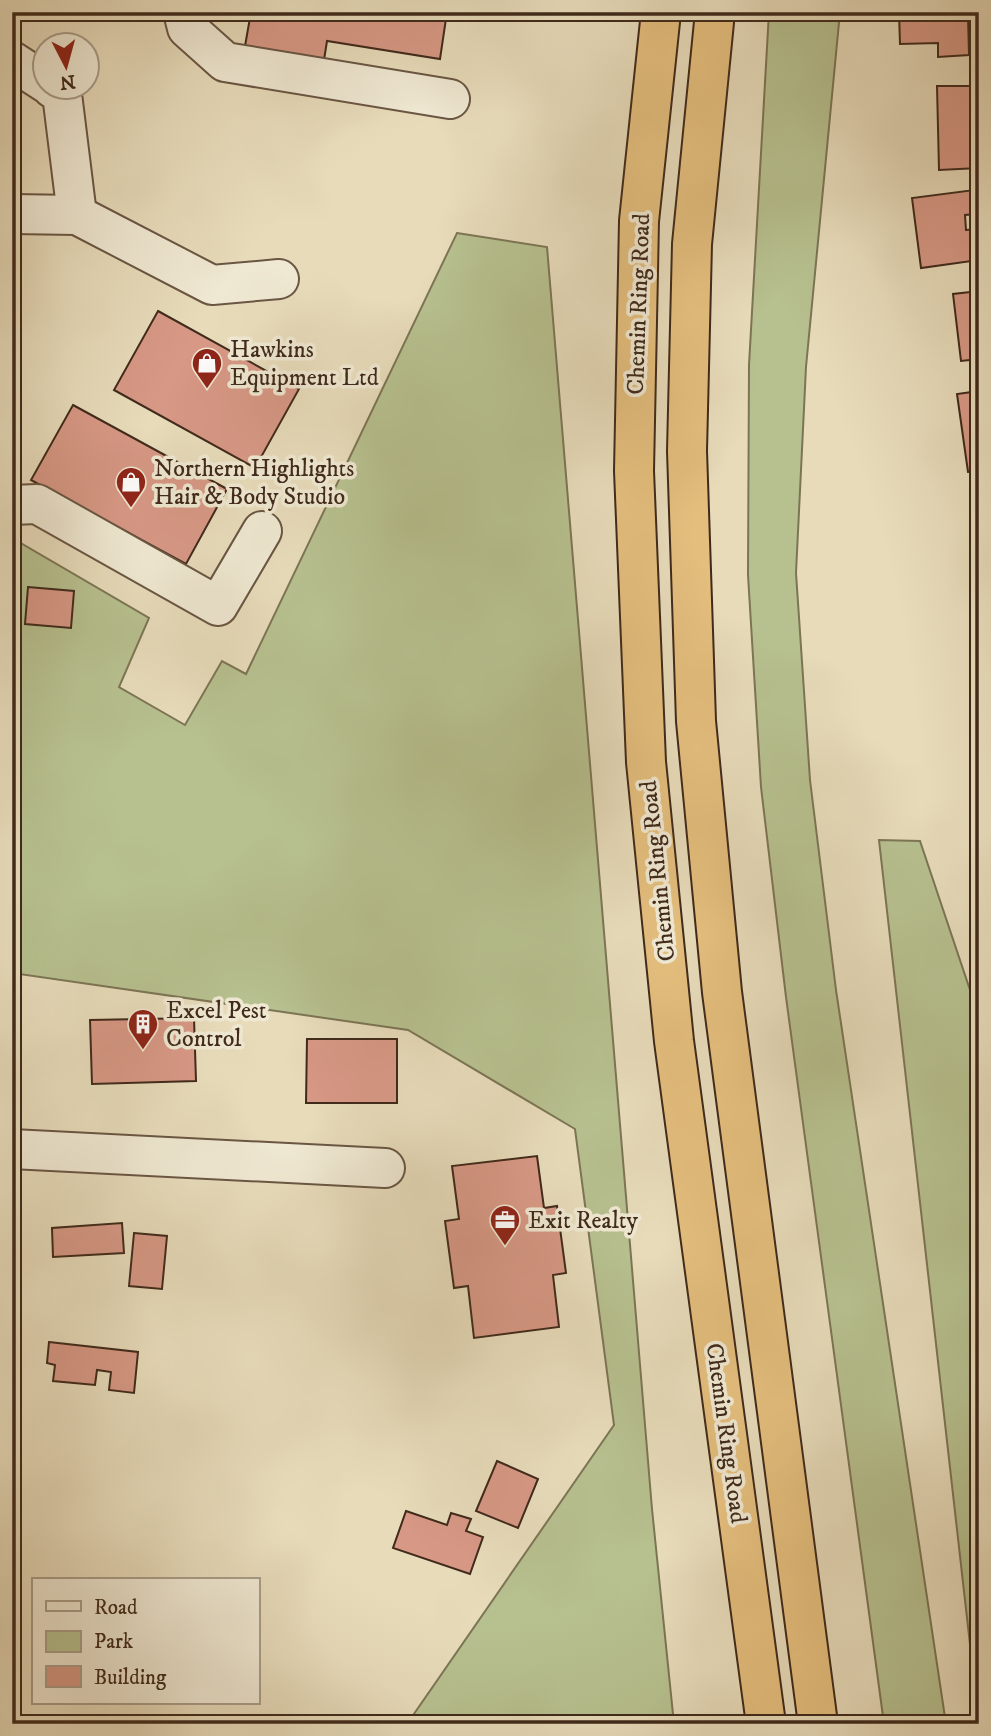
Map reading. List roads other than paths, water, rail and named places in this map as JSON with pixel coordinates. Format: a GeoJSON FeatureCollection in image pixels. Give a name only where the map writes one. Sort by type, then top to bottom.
{"type":"FeatureCollection","features":[{"type":"Feature","properties":{"kind":"highway","name":"Chemin Ring Road"},"geometry":{"type":"LineString","coordinates":[[661,12],[639,221],[634,471],[646,762],[674,1041],[766,1724]]}},
{"type":"Feature","properties":{"kind":"highway"},"geometry":{"type":"LineString","coordinates":[[715,12],[692,244],[687,451],[696,722],[722,992],[818,1724]]}},
{"type":"Feature","properties":{"kind":"lane"},"geometry":{"type":"LineString","coordinates":[[183,12],[187,28],[225,62],[450,99]]}},
{"type":"Feature","properties":{"kind":"lane"},"geometry":{"type":"LineString","coordinates":[[12,61],[32,74]]}},
{"type":"Feature","properties":{"kind":"lane"},"geometry":{"type":"LineString","coordinates":[[63,102],[77,215]]}},
{"type":"Feature","properties":{"kind":"lane"},"geometry":{"type":"LineString","coordinates":[[12,214],[77,215],[212,285],[279,279]]}},
{"type":"Feature","properties":{"kind":"lane"},"geometry":{"type":"LineString","coordinates":[[12,505],[37,504],[218,606],[262,531]]}},
{"type":"Feature","properties":{"kind":"lane"},"geometry":{"type":"LineString","coordinates":[[12,1149],[385,1168]]}},
{"type":"Feature","properties":{"kind":"place","name":"Hawkins Equipment Ltd"},"geometry":{"type":"Point","coordinates":[207,390]}},
{"type":"Feature","properties":{"kind":"place","name":"Northern Highlights Hair & Body Studio"},"geometry":{"type":"Point","coordinates":[131,509]}},
{"type":"Feature","properties":{"kind":"place","name":"Excel Pest Control"},"geometry":{"type":"Point","coordinates":[143,1051]}},
{"type":"Feature","properties":{"kind":"place","name":"Exit Realty"},"geometry":{"type":"Point","coordinates":[505,1247]}}]}
